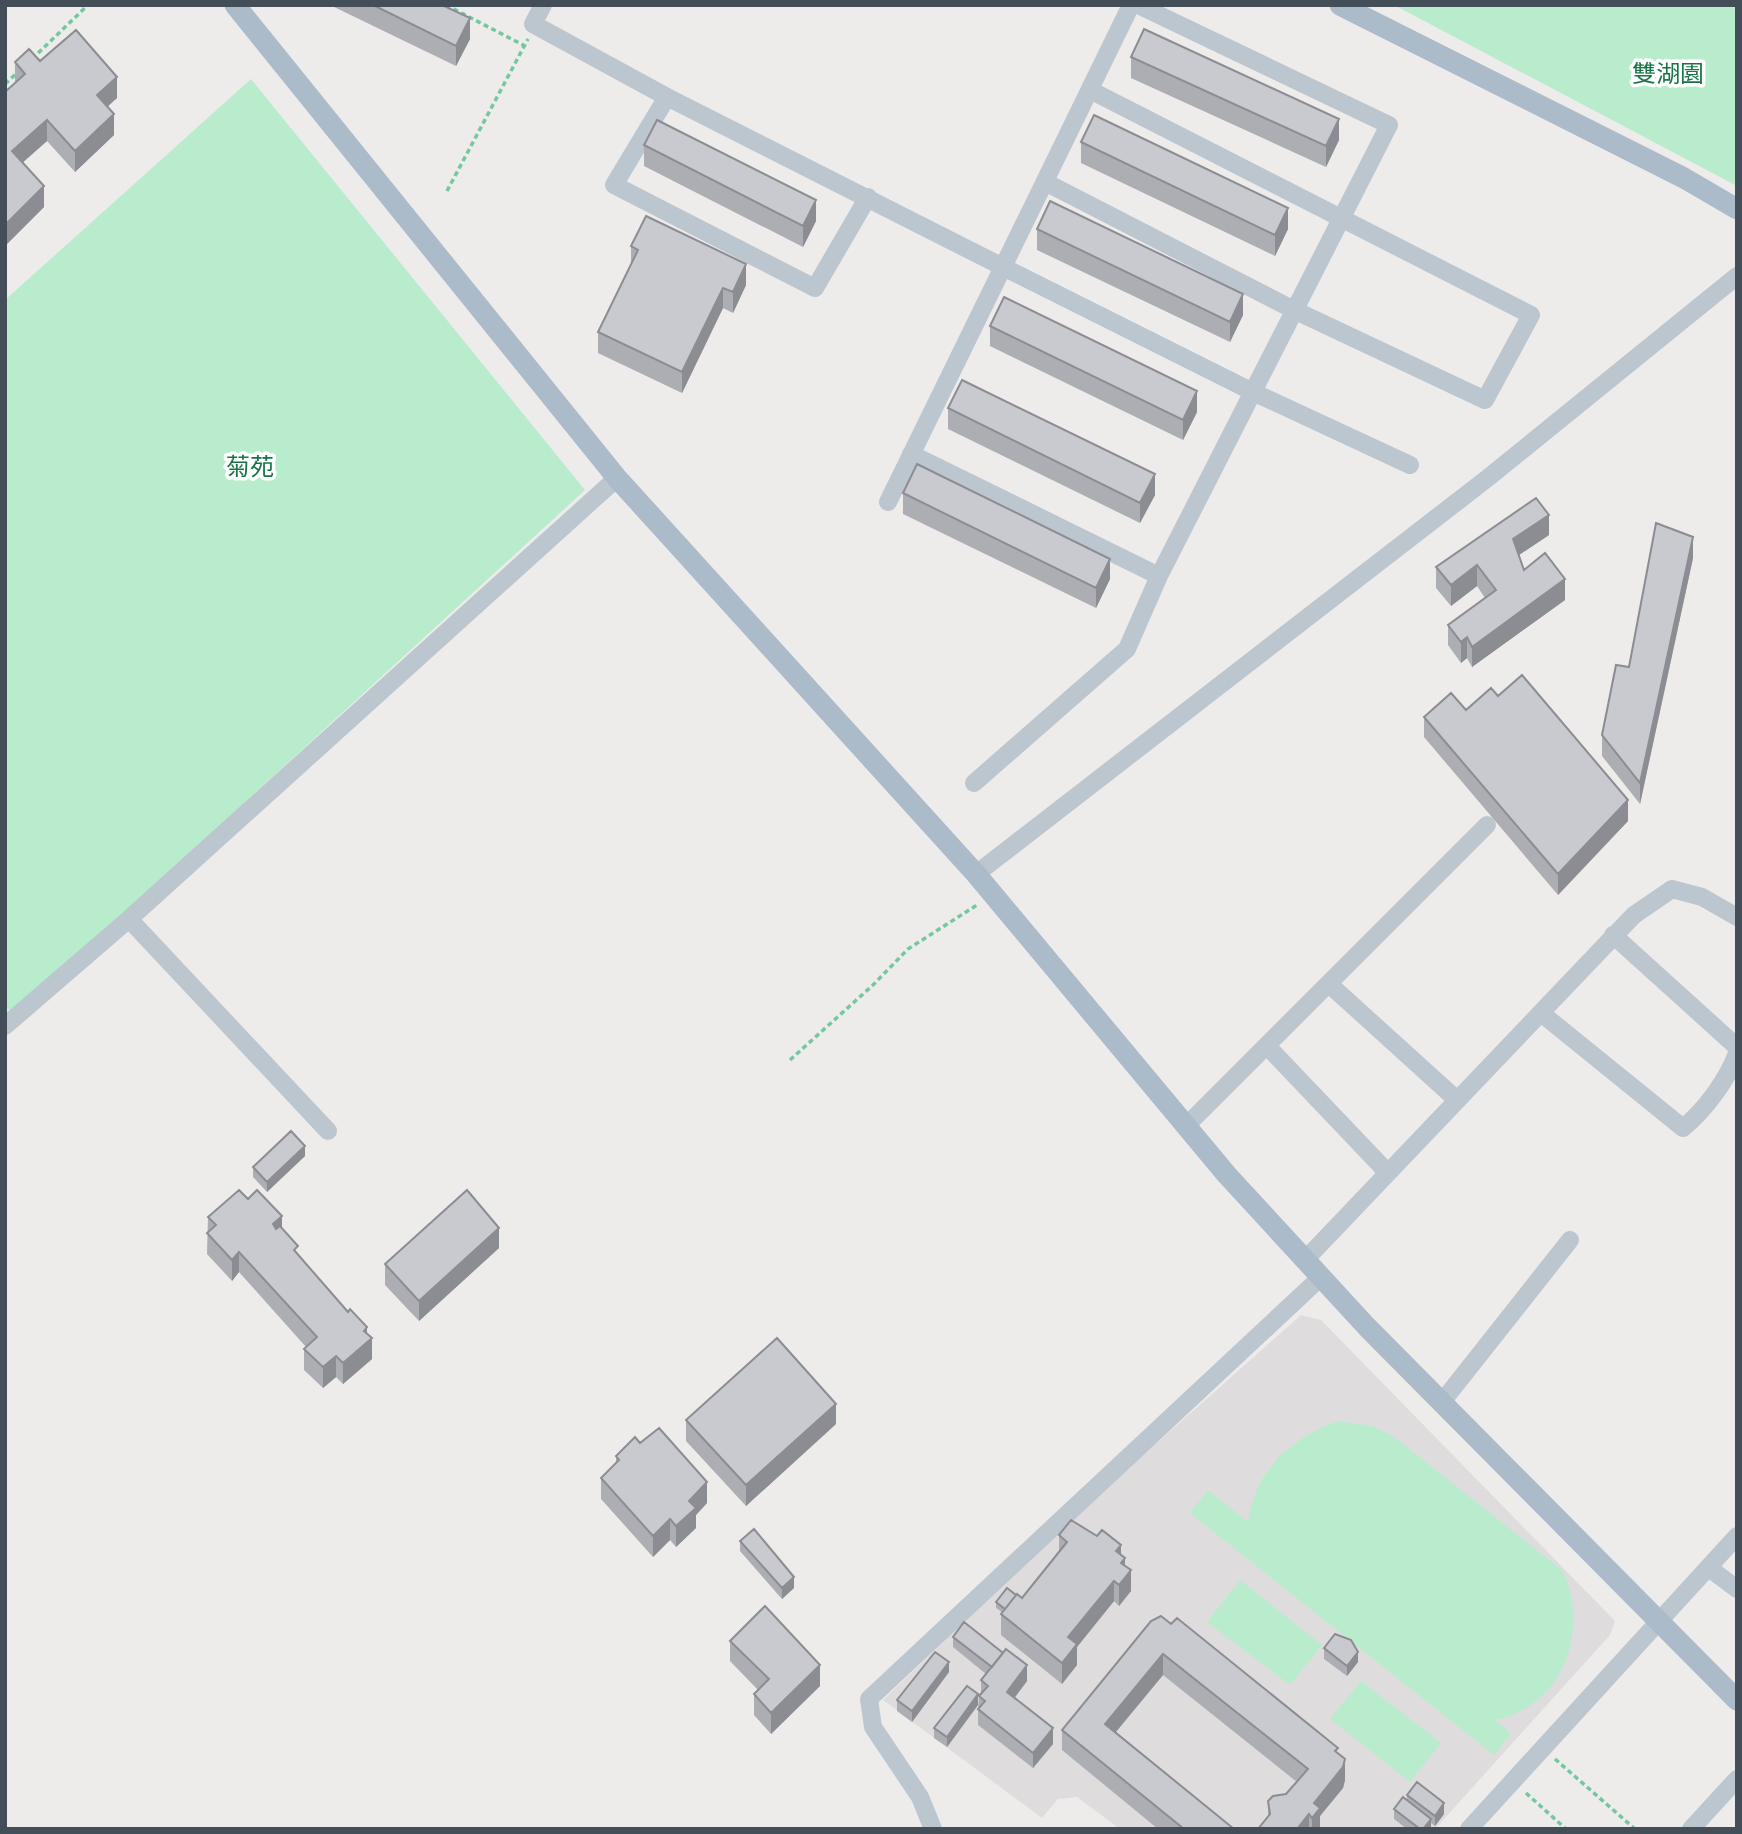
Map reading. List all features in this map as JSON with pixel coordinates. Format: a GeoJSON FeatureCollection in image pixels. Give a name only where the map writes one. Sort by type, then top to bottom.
{"type":"FeatureCollection","features":[{"type":"Feature","properties":{"kind":"main road"},"geometry":{"type":"LineString","coordinates":[[234,5],[617,478],[976,874],[1186,1126],[1304,1261],[1737,1700]]}},
{"type":"Feature","properties":{"kind":"main road"},"geometry":{"type":"LineString","coordinates":[[1339,5],[1672,172],[1737,209]]}},
{"type":"Feature","properties":{"kind":"street"},"geometry":{"type":"LineString","coordinates":[[543,5],[533,24],[667,97],[1253,392],[1410,465]]}},
{"type":"Feature","properties":{"kind":"street"},"geometry":{"type":"LineString","coordinates":[[888,502],[1131,5]]}},
{"type":"Feature","properties":{"kind":"street"},"geometry":{"type":"LineString","coordinates":[[974,783],[1127,649],[1159,576],[1389,125],[1138,5]]}},
{"type":"Feature","properties":{"kind":"street"},"geometry":{"type":"LineString","coordinates":[[1045,182],[1294,310],[1485,400],[1531,315],[1342,216],[1090,90]]}},
{"type":"Feature","properties":{"kind":"street"},"geometry":{"type":"LineString","coordinates":[[667,97],[614,185],[815,288],[869,197]]}},
{"type":"Feature","properties":{"kind":"street"},"geometry":{"type":"LineString","coordinates":[[976,874],[1489,477],[1737,276]]}},
{"type":"Feature","properties":{"kind":"street"},"geometry":{"type":"LineString","coordinates":[[911,454],[1159,576]]}},
{"type":"Feature","properties":{"kind":"street"},"geometry":{"type":"LineString","coordinates":[[5,1026],[129,919],[617,478]]}},
{"type":"Feature","properties":{"kind":"street"},"geometry":{"type":"LineString","coordinates":[[1186,1126],[1487,825]]}},
{"type":"Feature","properties":{"kind":"street"},"geometry":{"type":"LineString","coordinates":[[1304,1261],[1634,915],[1672,889],[1702,897],[1737,917]]}},
{"type":"Feature","properties":{"kind":"street"},"geometry":{"type":"LineString","coordinates":[[129,919],[328,1132]]}},
{"type":"Feature","properties":{"kind":"street"},"geometry":{"type":"LineString","coordinates":[[1613,934],[1737,1047]]}},
{"type":"Feature","properties":{"kind":"street"},"geometry":{"type":"LineString","coordinates":[[1329,984],[1457,1100]]}},
{"type":"Feature","properties":{"kind":"street"},"geometry":{"type":"LineString","coordinates":[[1541,1013],[1683,1128],[1694,1119],[1732,1067],[1737,1053]]}},
{"type":"Feature","properties":{"kind":"street"},"geometry":{"type":"LineString","coordinates":[[1267,1046],[1388,1173]]}},
{"type":"Feature","properties":{"kind":"street"},"geometry":{"type":"LineString","coordinates":[[1443,1402],[1570,1240]]}},
{"type":"Feature","properties":{"kind":"street"},"geometry":{"type":"LineString","coordinates":[[933,1829],[920,1797],[873,1727],[869,1699],[1320,1278]]}},
{"type":"Feature","properties":{"kind":"street"},"geometry":{"type":"LineString","coordinates":[[1469,1829],[1662,1622],[1737,1536]]}},
{"type":"Feature","properties":{"kind":"street"},"geometry":{"type":"LineString","coordinates":[[1709,1568],[1737,1589]]}},
{"type":"Feature","properties":{"kind":"street"},"geometry":{"type":"LineString","coordinates":[[1691,1829],[1737,1779]]}},
{"type":"Feature","properties":{"kind":"path"},"geometry":{"type":"LineString","coordinates":[[5,85],[88,5]]}},
{"type":"Feature","properties":{"kind":"path"},"geometry":{"type":"LineString","coordinates":[[446,5],[525,46]]}},
{"type":"Feature","properties":{"kind":"path"},"geometry":{"type":"LineString","coordinates":[[447,191],[525,46],[533,24]]}},
{"type":"Feature","properties":{"kind":"path"},"geometry":{"type":"LineString","coordinates":[[790,1060],[908,950],[994,895]]}},
{"type":"Feature","properties":{"kind":"path"},"geometry":{"type":"LineString","coordinates":[[1543,1749],[1635,1829]]}},
{"type":"Feature","properties":{"kind":"path"},"geometry":{"type":"LineString","coordinates":[[1513,1781],[1566,1829]]}},
{"type":"Feature","properties":{"kind":"shaded area"},"geometry":{"type":"Polygon","coordinates":[[[1301,1315],[1321,1320],[1615,1621],[1610,1635],[1435,1829],[1120,1829],[1077,1797],[1058,1799],[1042,1818],[883,1700],[1078,1513],[1301,1315]]]}},
{"type":"Feature","properties":{"kind":"green space","name":"雙湖園"},"geometry":{"type":"Polygon","coordinates":[[[1394,5],[1737,5],[1737,186],[1394,5]]]}},
{"type":"Feature","properties":{"kind":"green space","name":"菊苑"},"geometry":{"type":"Polygon","coordinates":[[[251,79],[585,490],[14,1014],[5,1006],[5,300],[251,79]]]}},
{"type":"Feature","properties":{"kind":"green space"},"geometry":{"type":"Polygon","coordinates":[[[1338,1421],[1373,1426],[1393,1436],[1563,1571],[1571,1594],[1573,1618],[1565,1663],[1554,1683],[1538,1699],[1519,1712],[1495,1720],[1511,1734],[1494,1755],[1190,1513],[1208,1490],[1248,1522],[1258,1487],[1278,1458],[1305,1436],[1338,1421]]]}},
{"type":"Feature","properties":{"kind":"green space"},"geometry":{"type":"Polygon","coordinates":[[[1240,1580],[1322,1645],[1290,1685],[1207,1622],[1240,1580]]]}},
{"type":"Feature","properties":{"kind":"green space"},"geometry":{"type":"Polygon","coordinates":[[[1361,1681],[1441,1743],[1410,1782],[1330,1719],[1361,1681]]]}},
{"type":"Feature","properties":{"kind":"building"},"geometry":{"type":"Polygon","coordinates":[[[373,5],[442,5],[470,18],[456,46],[373,5]]]}},
{"type":"Feature","properties":{"kind":"building"},"geometry":{"type":"Polygon","coordinates":[[[1144,29],[1339,119],[1326,146],[1131,57],[1144,29]]]}},
{"type":"Feature","properties":{"kind":"building"},"geometry":{"type":"Polygon","coordinates":[[[76,30],[117,77],[97,95],[114,114],[75,151],[47,120],[12,151],[44,186],[7,223],[5,92],[25,74],[15,62],[29,49],[40,61],[76,30]]]}},
{"type":"Feature","properties":{"kind":"building"},"geometry":{"type":"Polygon","coordinates":[[[1094,115],[1288,208],[1275,235],[1081,142],[1094,115]]]}},
{"type":"Feature","properties":{"kind":"building"},"geometry":{"type":"Polygon","coordinates":[[[657,120],[816,200],[803,226],[644,145],[657,120]]]}},
{"type":"Feature","properties":{"kind":"building"},"geometry":{"type":"Polygon","coordinates":[[[1050,201],[1243,294],[1230,322],[1037,229],[1050,201]]]}},
{"type":"Feature","properties":{"kind":"building"},"geometry":{"type":"Polygon","coordinates":[[[646,216],[746,264],[733,292],[723,288],[682,372],[598,332],[638,250],[631,246],[646,216]]]}},
{"type":"Feature","properties":{"kind":"building"},"geometry":{"type":"Polygon","coordinates":[[[1004,297],[1197,391],[1183,420],[990,326],[1004,297]]]}},
{"type":"Feature","properties":{"kind":"building"},"geometry":{"type":"Polygon","coordinates":[[[962,380],[1155,474],[1140,503],[948,408],[962,380]]]}},
{"type":"Feature","properties":{"kind":"building"},"geometry":{"type":"Polygon","coordinates":[[[917,464],[1110,559],[1096,588],[903,493],[917,464]]]}},
{"type":"Feature","properties":{"kind":"building"},"geometry":{"type":"Polygon","coordinates":[[[1536,498],[1549,515],[1513,539],[1524,570],[1545,553],[1565,579],[1472,647],[1467,637],[1461,642],[1448,625],[1496,590],[1477,565],[1451,585],[1436,567],[1536,498]]]}},
{"type":"Feature","properties":{"kind":"building"},"geometry":{"type":"Polygon","coordinates":[[[1656,523],[1693,537],[1640,783],[1602,735],[1616,665],[1629,667],[1656,523]]]}},
{"type":"Feature","properties":{"kind":"building"},"geometry":{"type":"Polygon","coordinates":[[[1522,675],[1628,800],[1558,874],[1424,717],[1451,693],[1466,710],[1491,688],[1498,696],[1522,675]]]}},
{"type":"Feature","properties":{"kind":"building"},"geometry":{"type":"Polygon","coordinates":[[[291,1131],[305,1146],[267,1182],[253,1167],[291,1131]]]}},
{"type":"Feature","properties":{"kind":"building"},"geometry":{"type":"Polygon","coordinates":[[[239,1190],[248,1199],[257,1190],[282,1216],[273,1224],[276,1229],[280,1226],[298,1246],[294,1250],[348,1312],[350,1309],[367,1327],[364,1331],[372,1338],[343,1363],[336,1356],[323,1367],[304,1349],[317,1337],[239,1252],[232,1260],[207,1233],[216,1225],[208,1217],[239,1190]]]}},
{"type":"Feature","properties":{"kind":"building"},"geometry":{"type":"Polygon","coordinates":[[[467,1190],[499,1228],[419,1301],[385,1264],[467,1190]]]}},
{"type":"Feature","properties":{"kind":"building"},"geometry":{"type":"Polygon","coordinates":[[[777,1338],[836,1404],[746,1485],[686,1420],[777,1338]]]}},
{"type":"Feature","properties":{"kind":"building"},"geometry":{"type":"Polygon","coordinates":[[[659,1428],[707,1482],[689,1501],[696,1508],[676,1526],[670,1519],[653,1536],[601,1478],[619,1460],[616,1456],[635,1437],[640,1443],[659,1428]]]}},
{"type":"Feature","properties":{"kind":"building"},"geometry":{"type":"Polygon","coordinates":[[[1071,1520],[1097,1536],[1102,1530],[1121,1545],[1116,1551],[1125,1558],[1121,1563],[1131,1570],[1119,1585],[1114,1581],[1068,1637],[1077,1644],[1062,1663],[1001,1614],[1017,1594],[1022,1598],[1067,1542],[1059,1535],[1071,1520]]]}},
{"type":"Feature","properties":{"kind":"building"},"geometry":{"type":"Polygon","coordinates":[[[754,1529],[794,1577],[782,1588],[740,1541],[754,1529]]]}},
{"type":"Feature","properties":{"kind":"building"},"geometry":{"type":"Polygon","coordinates":[[[1007,1588],[1016,1595],[1005,1609],[996,1602],[1007,1588]]]}},
{"type":"Feature","properties":{"kind":"building"},"geometry":{"type":"Polygon","coordinates":[[[765,1606],[820,1665],[771,1713],[754,1694],[769,1679],[730,1641],[765,1606]]]}},
{"type":"Feature","properties":{"kind":"building"},"geometry":{"type":"Polygon","coordinates":[[[1161,1616],[1171,1624],[1177,1618],[1338,1748],[1335,1751],[1345,1759],[1343,1767],[1314,1803],[1320,1808],[1312,1818],[1309,1814],[1297,1829],[1258,1829],[1270,1814],[1268,1801],[1273,1796],[1286,1794],[1308,1769],[1163,1654],[1105,1724],[1234,1829],[1184,1829],[1062,1730],[1151,1621],[1161,1616]]]}},
{"type":"Feature","properties":{"kind":"building"},"geometry":{"type":"Polygon","coordinates":[[[964,1622],[1003,1653],[992,1667],[953,1637],[964,1622]]]}},
{"type":"Feature","properties":{"kind":"building"},"geometry":{"type":"Polygon","coordinates":[[[1335,1634],[1351,1640],[1358,1652],[1347,1666],[1324,1648],[1335,1634]]]}},
{"type":"Feature","properties":{"kind":"building"},"geometry":{"type":"Polygon","coordinates":[[[1006,1649],[1027,1665],[1007,1692],[1053,1728],[1033,1753],[978,1709],[985,1701],[979,1696],[988,1686],[981,1680],[1006,1649]]]}},
{"type":"Feature","properties":{"kind":"building"},"geometry":{"type":"Polygon","coordinates":[[[935,1652],[949,1662],[912,1711],[897,1700],[935,1652]]]}},
{"type":"Feature","properties":{"kind":"building"},"geometry":{"type":"Polygon","coordinates":[[[967,1686],[978,1694],[947,1737],[934,1728],[967,1686]]]}},
{"type":"Feature","properties":{"kind":"building"},"geometry":{"type":"Polygon","coordinates":[[[1417,1782],[1444,1803],[1435,1816],[1407,1795],[1417,1782]]]}},
{"type":"Feature","properties":{"kind":"building"},"geometry":{"type":"Polygon","coordinates":[[[1403,1797],[1431,1819],[1423,1829],[1394,1809],[1403,1797]]]}}]}
